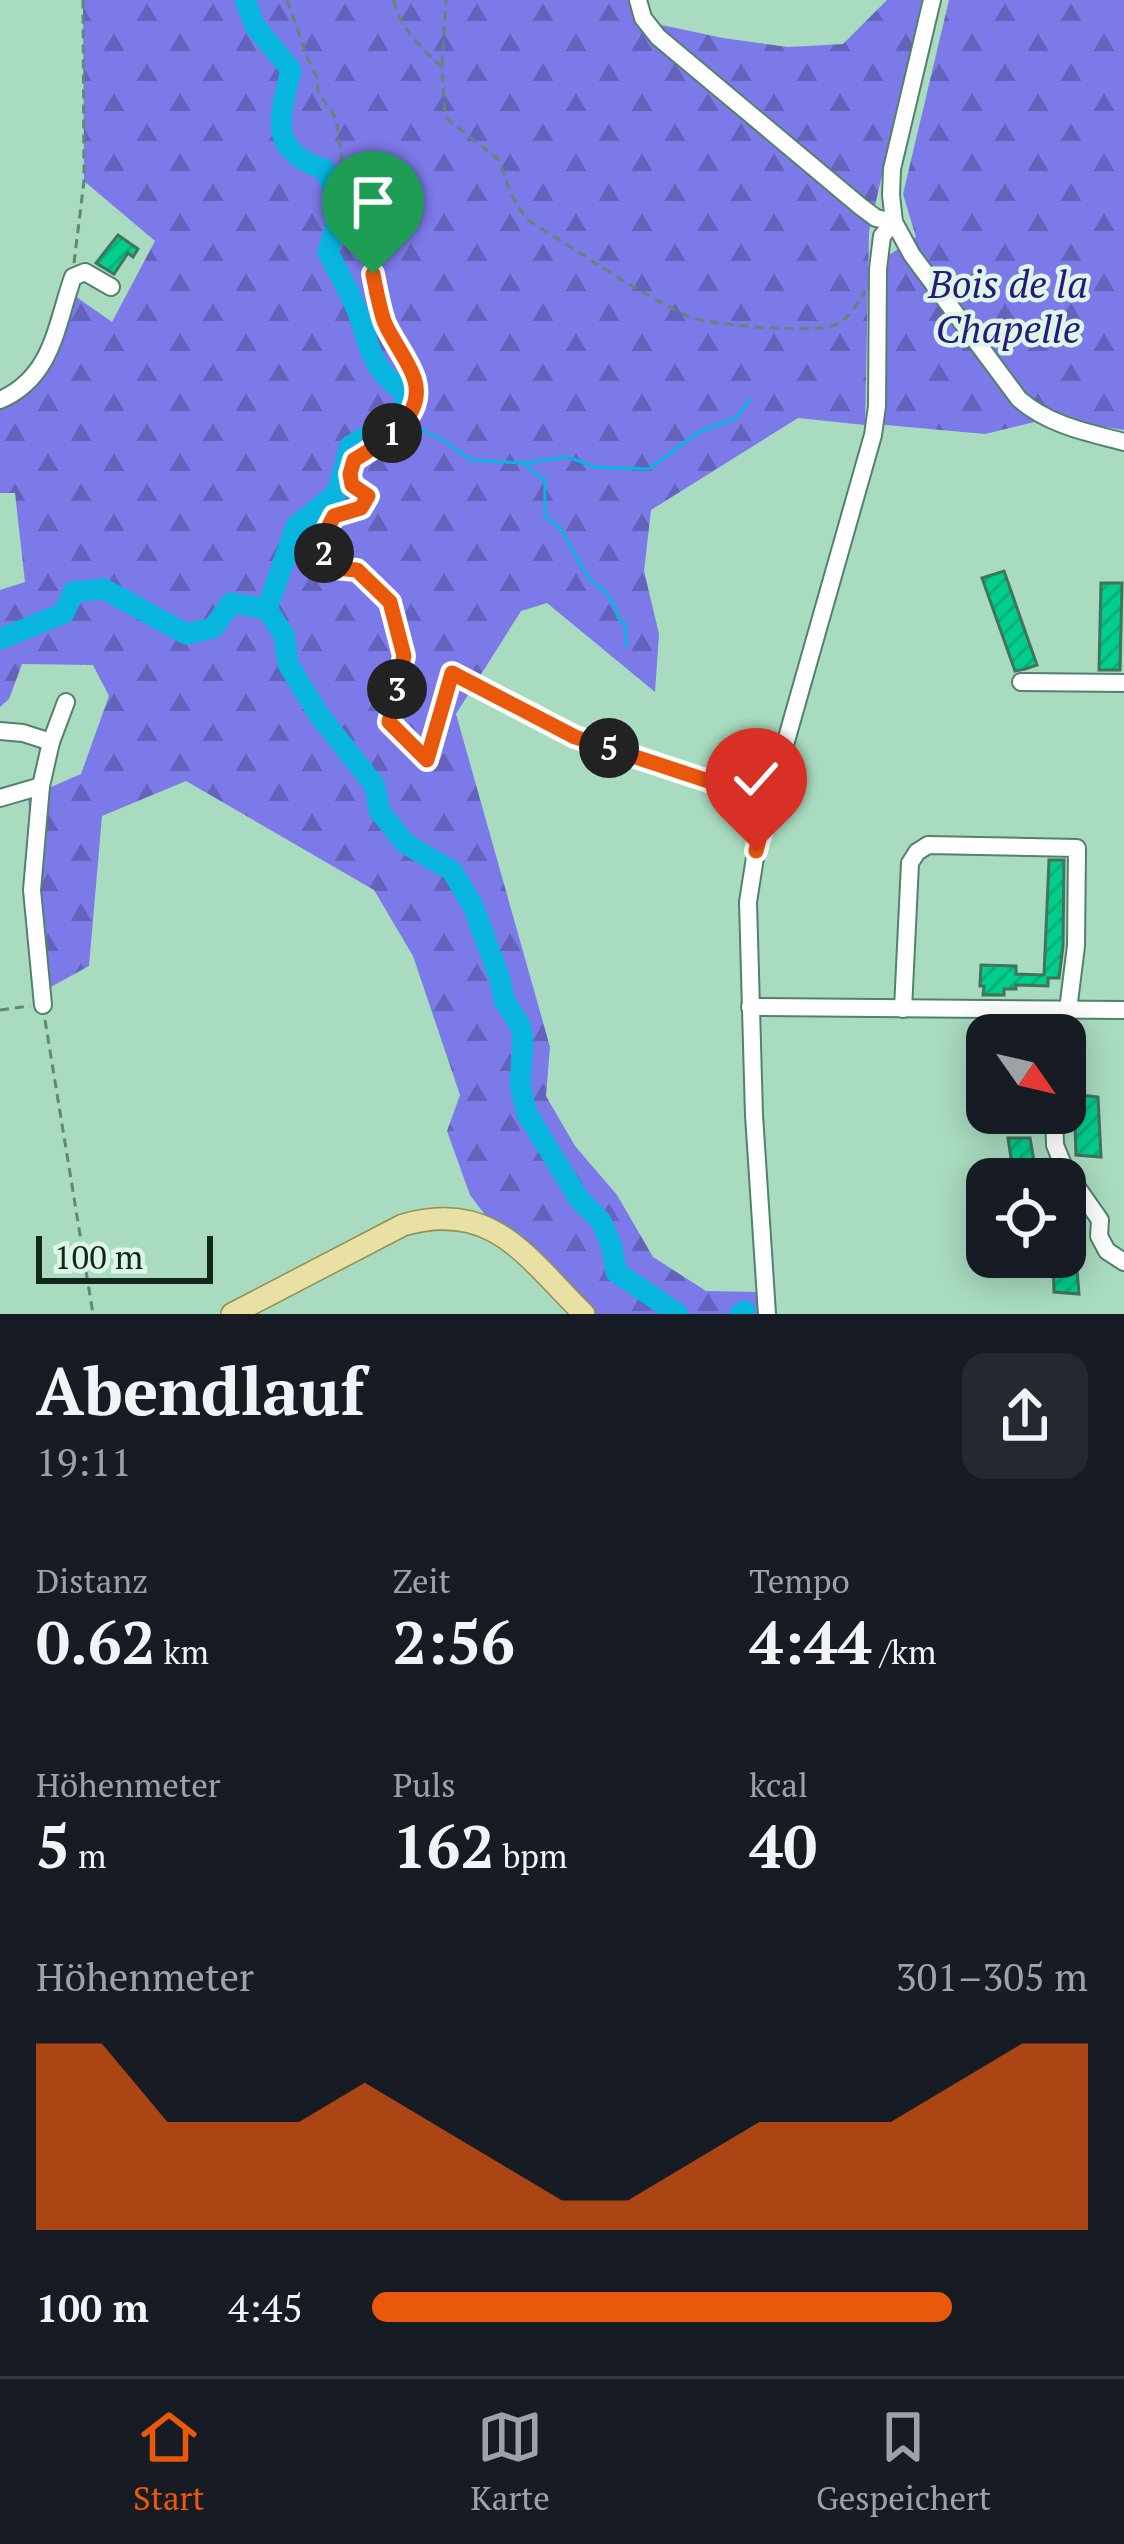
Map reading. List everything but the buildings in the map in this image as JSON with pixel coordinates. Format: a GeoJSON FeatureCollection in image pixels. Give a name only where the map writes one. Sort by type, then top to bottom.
{"type":"FeatureCollection","features":[{"type":"Feature","properties":{"kind":"main road"},"geometry":{"type":"LineString","coordinates":[[232,1314],[404,1225],[454,1217],[505,1237],[584,1314]]}},
{"type":"Feature","properties":{"kind":"street"},"geometry":{"type":"LineString","coordinates":[[638,0],[643,18],[658,37],[860,206],[876,218],[894,221]]}},
{"type":"Feature","properties":{"kind":"street"},"geometry":{"type":"LineString","coordinates":[[932,0],[892,169],[894,221],[912,255],[1019,399],[1054,422],[1124,442]]}},
{"type":"Feature","properties":{"kind":"street"},"geometry":{"type":"LineString","coordinates":[[767,1314],[755,1137],[748,902],[769,801],[873,435],[878,269],[882,236],[894,221]]}},
{"type":"Feature","properties":{"kind":"street"},"geometry":{"type":"LineString","coordinates":[[0,400],[30,379],[52,350],[73,277],[85,272],[111,287]]}},
{"type":"Feature","properties":{"kind":"street"},"geometry":{"type":"LineString","coordinates":[[1021,682],[1124,683]]}},
{"type":"Feature","properties":{"kind":"street"},"geometry":{"type":"LineString","coordinates":[[43,1005],[32,890],[41,786],[50,742],[66,702]]}},
{"type":"Feature","properties":{"kind":"street"},"geometry":{"type":"LineString","coordinates":[[0,731],[50,742]]}},
{"type":"Feature","properties":{"kind":"street"},"geometry":{"type":"LineString","coordinates":[[0,798],[41,786]]}},
{"type":"Feature","properties":{"kind":"street"},"geometry":{"type":"LineString","coordinates":[[903,1009],[910,862],[917,852],[928,845],[1076,848],[1076,946],[1061,1014]]}},
{"type":"Feature","properties":{"kind":"street"},"geometry":{"type":"LineString","coordinates":[[750,1007],[1124,1010]]}},
{"type":"Feature","properties":{"kind":"street"},"geometry":{"type":"LineString","coordinates":[[1055,1134],[1065,1170],[1100,1220],[1099,1236],[1107,1251],[1124,1262]]}},
{"type":"Feature","properties":{"kind":"path"},"geometry":{"type":"LineString","coordinates":[[73,277],[84,182],[83,0]]}},
{"type":"Feature","properties":{"kind":"path"},"geometry":{"type":"LineString","coordinates":[[287,0],[317,77],[318,92],[336,119],[362,248],[385,322],[416,381],[410,416],[383,442],[354,460],[352,485],[368,496],[361,508],[334,516],[319,545],[334,568],[357,570],[390,602],[404,656],[389,722],[427,760],[452,673],[575,737],[769,801]]}},
{"type":"Feature","properties":{"kind":"path"},"geometry":{"type":"LineString","coordinates":[[394,0],[423,50],[442,67]]}},
{"type":"Feature","properties":{"kind":"path"},"geometry":{"type":"LineString","coordinates":[[446,0],[445,117],[499,160],[526,219],[692,319],[830,328],[850,315],[878,269]]}},
{"type":"Feature","properties":{"kind":"path"},"geometry":{"type":"LineString","coordinates":[[0,1010],[43,1005],[93,1314]]}},
{"type":"Feature","properties":{"kind":"green space"},"geometry":{"type":"Polygon","coordinates":[[[83,0],[629,0],[633,19],[788,47],[843,44],[887,0],[922,0],[869,232],[865,425],[798,418],[651,510],[644,571],[659,634],[655,692],[547,603],[521,611],[456,714],[550,1047],[546,1096],[575,1146],[617,1195],[653,1257],[706,1291],[759,1292],[762,1314],[596,1314],[574,1289],[486,1216],[470,1195],[447,1131],[460,1095],[413,956],[374,890],[186,781],[102,816],[89,966],[47,989],[28,797],[81,774],[109,696],[93,665],[22,664],[9,699],[0,707],[0,590],[25,582],[15,493],[0,493],[0,400],[30,379],[68,291],[112,322],[155,241],[84,181],[83,0]]]}},
{"type":"Feature","properties":{"kind":"green space","name":"Bois de la Chapelle"},"geometry":{"type":"Polygon","coordinates":[[[949,0],[1124,0],[1124,430],[1051,418],[985,434],[875,424],[889,255],[916,237],[903,194],[949,0]]]}},
{"type":"Feature","properties":{"kind":"waterway"},"geometry":{"type":"LineString","coordinates":[[0,639],[64,613],[73,592],[104,589],[186,634],[213,628],[231,603],[267,609],[296,526],[337,493],[350,446],[400,417],[407,393],[386,376],[374,358],[355,305],[328,252],[342,205],[324,169],[305,161],[285,142],[281,117],[291,70],[255,26],[245,0]]}},
{"type":"Feature","properties":{"kind":"waterway"},"geometry":{"type":"LineString","coordinates":[[410,424],[471,460],[523,463],[568,457],[595,467],[649,469],[697,433],[735,418],[750,400]]}},
{"type":"Feature","properties":{"kind":"waterway"},"geometry":{"type":"LineString","coordinates":[[526,465],[545,481],[545,516],[561,529],[591,581],[605,591],[626,626],[626,646]]}},
{"type":"Feature","properties":{"kind":"waterway"},"geometry":{"type":"LineString","coordinates":[[267,609],[284,635],[288,664],[319,715],[375,786],[379,811],[406,844],[452,871],[473,906],[504,1000],[520,1025],[520,1085],[527,1114],[579,1199],[601,1221],[616,1272],[678,1314]]}},
{"type":"Feature","properties":{"kind":"waterway"},"geometry":{"type":"LineString","coordinates":[[740,1314],[745,1311]]}},
{"type":"Feature","properties":{"kind":"route"},"geometry":{"type":"LineString","coordinates":[[373,274],[385,322],[416,381],[415,396],[410,416],[383,442],[354,460],[352,485],[368,496],[361,508],[334,516],[319,545],[334,568],[357,570],[390,602],[404,656],[389,722],[427,760],[452,673],[575,737],[769,801],[756,851]]}}]}
